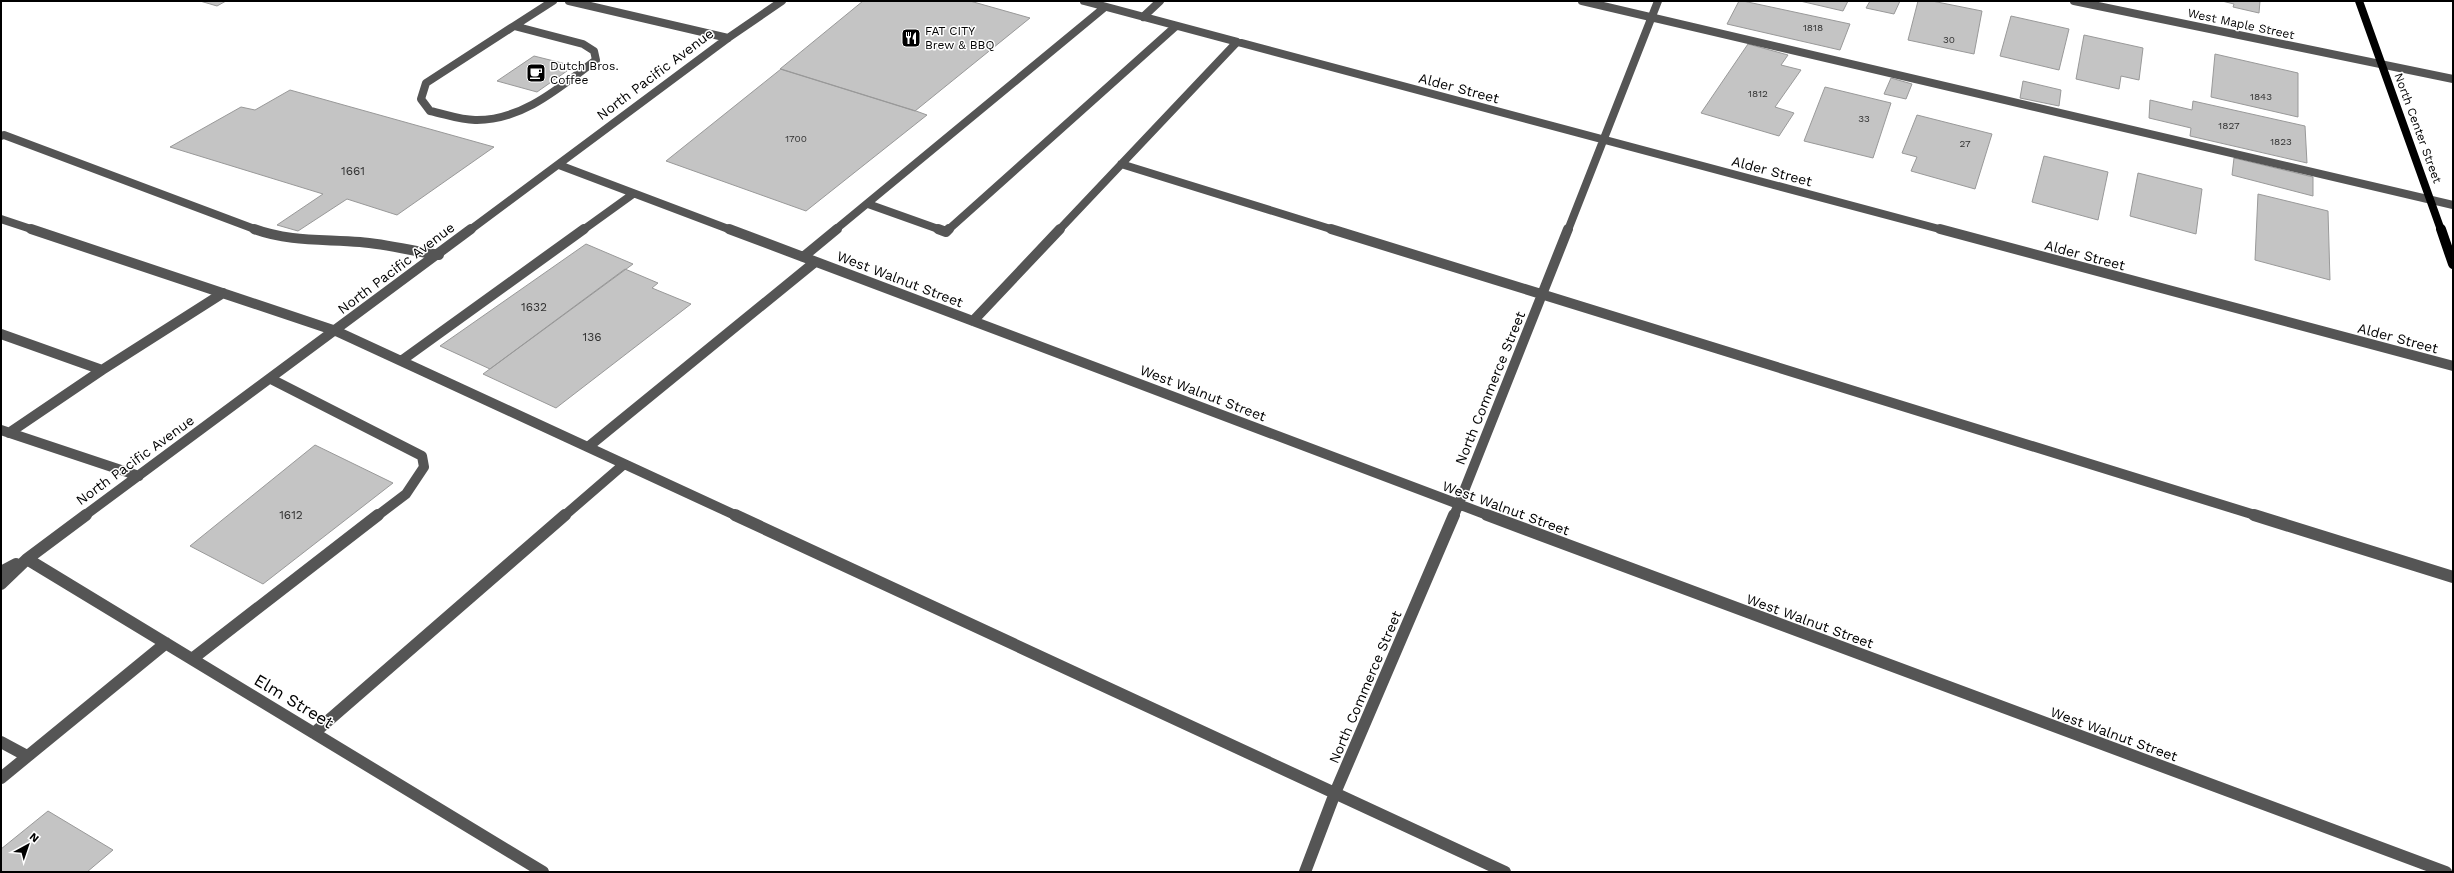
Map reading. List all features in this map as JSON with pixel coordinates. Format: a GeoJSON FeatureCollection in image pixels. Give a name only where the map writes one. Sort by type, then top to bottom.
{"type":"FeatureCollection","features":[{"type":"Feature","properties":{"kind":"main road","name":"North Center Street"},"geometry":{"type":"LineString","coordinates":[[2359,1],[2380,64],[2392,90],[2432,200],[2453,264]]}},
{"type":"Feature","properties":{"kind":"street"},"geometry":{"type":"LineString","coordinates":[[513,26],[583,44],[594,51],[596,60],[530,107],[506,116],[476,120],[430,111],[421,99],[426,83],[513,26],[553,1]]}},
{"type":"Feature","properties":{"kind":"street"},"geometry":{"type":"LineString","coordinates":[[569,1],[728,38]]}},
{"type":"Feature","properties":{"kind":"street","name":"North Pacific Avenue"},"geometry":{"type":"LineString","coordinates":[[1,584],[27,559],[439,255],[728,38],[782,1]]}},
{"type":"Feature","properties":{"kind":"street","name":"Alder Street"},"geometry":{"type":"LineString","coordinates":[[1084,1],[2453,366]]}},
{"type":"Feature","properties":{"kind":"street"},"geometry":{"type":"LineString","coordinates":[[1144,16],[1160,1]]}},
{"type":"Feature","properties":{"kind":"street"},"geometry":{"type":"LineString","coordinates":[[1582,1],[2453,205]]}},
{"type":"Feature","properties":{"kind":"street","name":"North Commerce Street"},"geometry":{"type":"LineString","coordinates":[[1305,872],[1334,793],[1459,505],[1658,1]]}},
{"type":"Feature","properties":{"kind":"street","name":"West Maple Street"},"geometry":{"type":"LineString","coordinates":[[2074,1],[2453,79]]}},
{"type":"Feature","properties":{"kind":"street"},"geometry":{"type":"LineString","coordinates":[[803,257],[1105,7]]}},
{"type":"Feature","properties":{"kind":"street"},"geometry":{"type":"LineString","coordinates":[[868,204],[946,232],[1176,26]]}},
{"type":"Feature","properties":{"kind":"street"},"geometry":{"type":"LineString","coordinates":[[972,321],[1237,42]]}},
{"type":"Feature","properties":{"kind":"street"},"geometry":{"type":"LineString","coordinates":[[1,136],[4,135],[90,166],[270,235],[317,241],[362,242],[439,255]]}},
{"type":"Feature","properties":{"kind":"street"},"geometry":{"type":"LineString","coordinates":[[1121,164],[1542,296],[2453,577]]}},
{"type":"Feature","properties":{"kind":"street","name":"West Walnut Street"},"geometry":{"type":"LineString","coordinates":[[559,165],[1459,505],[2446,872]]}},
{"type":"Feature","properties":{"kind":"street"},"geometry":{"type":"LineString","coordinates":[[401,361],[633,194]]}},
{"type":"Feature","properties":{"kind":"street"},"geometry":{"type":"LineString","coordinates":[[1,219],[336,331],[1505,872]]}},
{"type":"Feature","properties":{"kind":"street"},"geometry":{"type":"LineString","coordinates":[[588,447],[815,262]]}},
{"type":"Feature","properties":{"kind":"street"},"geometry":{"type":"LineString","coordinates":[[5,432],[223,293]]}},
{"type":"Feature","properties":{"kind":"street"},"geometry":{"type":"LineString","coordinates":[[1,334],[102,370]]}},
{"type":"Feature","properties":{"kind":"street"},"geometry":{"type":"LineString","coordinates":[[192,659],[406,494],[424,467],[422,456],[271,379]]}},
{"type":"Feature","properties":{"kind":"street"},"geometry":{"type":"LineString","coordinates":[[5,432],[139,476]]}},
{"type":"Feature","properties":{"kind":"street"},"geometry":{"type":"LineString","coordinates":[[314,733],[623,465]]}},
{"type":"Feature","properties":{"kind":"street","name":"North Pacific Avenue"},"geometry":{"type":"LineString","coordinates":[[1,572],[27,559]]}},
{"type":"Feature","properties":{"kind":"street","name":"Elm Street"},"geometry":{"type":"LineString","coordinates":[[27,559],[543,872]]}},
{"type":"Feature","properties":{"kind":"street"},"geometry":{"type":"LineString","coordinates":[[1,778],[166,643]]}},
{"type":"Feature","properties":{"kind":"street"},"geometry":{"type":"LineString","coordinates":[[1,742],[27,756]]}},
{"type":"Feature","properties":{"kind":"building"},"geometry":{"type":"Polygon","coordinates":[[[200,1],[226,1],[217,6],[200,1]]]}},
{"type":"Feature","properties":{"kind":"building","name":"FAT CITY Brew & BBQ"},"geometry":{"type":"Polygon","coordinates":[[[863,1],[970,1],[1030,18],[915,111],[780,69],[863,1]]]}},
{"type":"Feature","properties":{"kind":"building"},"geometry":{"type":"Polygon","coordinates":[[[1739,1],[1850,24],[1840,50],[1727,24],[1739,1]]]}},
{"type":"Feature","properties":{"kind":"building"},"geometry":{"type":"Polygon","coordinates":[[[1800,1],[1848,1],[1843,11],[1800,1]]]}},
{"type":"Feature","properties":{"kind":"building"},"geometry":{"type":"Polygon","coordinates":[[[1870,1],[1900,1],[1894,14],[1866,8],[1870,1]]]}},
{"type":"Feature","properties":{"kind":"building"},"geometry":{"type":"Polygon","coordinates":[[[1918,1],[1932,1],[1982,11],[1974,54],[1908,40],[1918,1]]]}},
{"type":"Feature","properties":{"kind":"building"},"geometry":{"type":"Polygon","coordinates":[[[2222,1],[2260,1],[2259,13],[2233,7],[2234,4],[2222,1]]]}},
{"type":"Feature","properties":{"kind":"building"},"geometry":{"type":"Polygon","coordinates":[[[2011,16],[2069,29],[2059,70],[2000,56],[2011,16]]]}},
{"type":"Feature","properties":{"kind":"building"},"geometry":{"type":"Polygon","coordinates":[[[2084,35],[2143,48],[2139,80],[2121,76],[2119,89],[2076,79],[2084,35]]]}},
{"type":"Feature","properties":{"kind":"building"},"geometry":{"type":"Polygon","coordinates":[[[1748,44],[1788,55],[1781,65],[1801,70],[1775,107],[1794,113],[1779,136],[1701,113],[1748,44]]]}},
{"type":"Feature","properties":{"kind":"building"},"geometry":{"type":"Polygon","coordinates":[[[2215,54],[2298,73],[2298,117],[2211,97],[2215,54]]]}},
{"type":"Feature","properties":{"kind":"building","name":"Dutch Bros. Coffee"},"geometry":{"type":"Polygon","coordinates":[[[534,56],[574,66],[537,92],[497,81],[534,56]]]}},
{"type":"Feature","properties":{"kind":"building"},"geometry":{"type":"Polygon","coordinates":[[[781,69],[927,115],[806,211],[666,161],[781,69]]]}},
{"type":"Feature","properties":{"kind":"building"},"geometry":{"type":"Polygon","coordinates":[[[1891,78],[1912,84],[1906,99],[1884,94],[1891,78]]]}},
{"type":"Feature","properties":{"kind":"building"},"geometry":{"type":"Polygon","coordinates":[[[2023,81],[2061,90],[2059,106],[2020,98],[2023,81]]]}},
{"type":"Feature","properties":{"kind":"building"},"geometry":{"type":"Polygon","coordinates":[[[1825,87],[1891,103],[1873,158],[1804,141],[1825,87]]]}},
{"type":"Feature","properties":{"kind":"building"},"geometry":{"type":"Polygon","coordinates":[[[290,90],[494,147],[397,215],[347,199],[298,231],[277,225],[323,194],[170,147],[241,107],[255,110],[290,90]]]}},
{"type":"Feature","properties":{"kind":"building"},"geometry":{"type":"Polygon","coordinates":[[[2150,100],[2192,110],[2193,101],[2305,126],[2307,163],[2190,136],[2191,128],[2149,118],[2150,100]]]}},
{"type":"Feature","properties":{"kind":"building"},"geometry":{"type":"Polygon","coordinates":[[[1917,115],[1992,134],[1975,189],[1911,171],[1917,157],[1902,153],[1917,115]]]}},
{"type":"Feature","properties":{"kind":"building"},"geometry":{"type":"Polygon","coordinates":[[[2044,156],[2108,172],[2098,220],[2032,202],[2044,156]]]}},
{"type":"Feature","properties":{"kind":"building"},"geometry":{"type":"Polygon","coordinates":[[[2234,158],[2313,177],[2313,196],[2232,175],[2234,158]]]}},
{"type":"Feature","properties":{"kind":"building"},"geometry":{"type":"Polygon","coordinates":[[[2138,173],[2202,189],[2196,234],[2130,216],[2138,173]]]}},
{"type":"Feature","properties":{"kind":"building"},"geometry":{"type":"Polygon","coordinates":[[[2258,194],[2328,211],[2330,280],[2255,260],[2258,194]]]}},
{"type":"Feature","properties":{"kind":"building"},"geometry":{"type":"Polygon","coordinates":[[[586,244],[633,264],[490,369],[440,346],[586,244]]]}},
{"type":"Feature","properties":{"kind":"building"},"geometry":{"type":"Polygon","coordinates":[[[625,269],[658,283],[652,288],[691,304],[556,408],[483,374],[625,269]]]}},
{"type":"Feature","properties":{"kind":"building"},"geometry":{"type":"Polygon","coordinates":[[[315,445],[393,483],[263,584],[190,546],[315,445]]]}},
{"type":"Feature","properties":{"kind":"building"},"geometry":{"type":"Polygon","coordinates":[[[48,811],[113,850],[87,872],[1,872],[1,849],[48,811]]]}},
{"type":"Feature","properties":{"kind":"place","name":"FAT CITY Brew & BBQ"},"geometry":{"type":"Point","coordinates":[911,38]}},
{"type":"Feature","properties":{"kind":"place","name":"Dutch Bros. Coffee"},"geometry":{"type":"Point","coordinates":[536,73]}}]}
